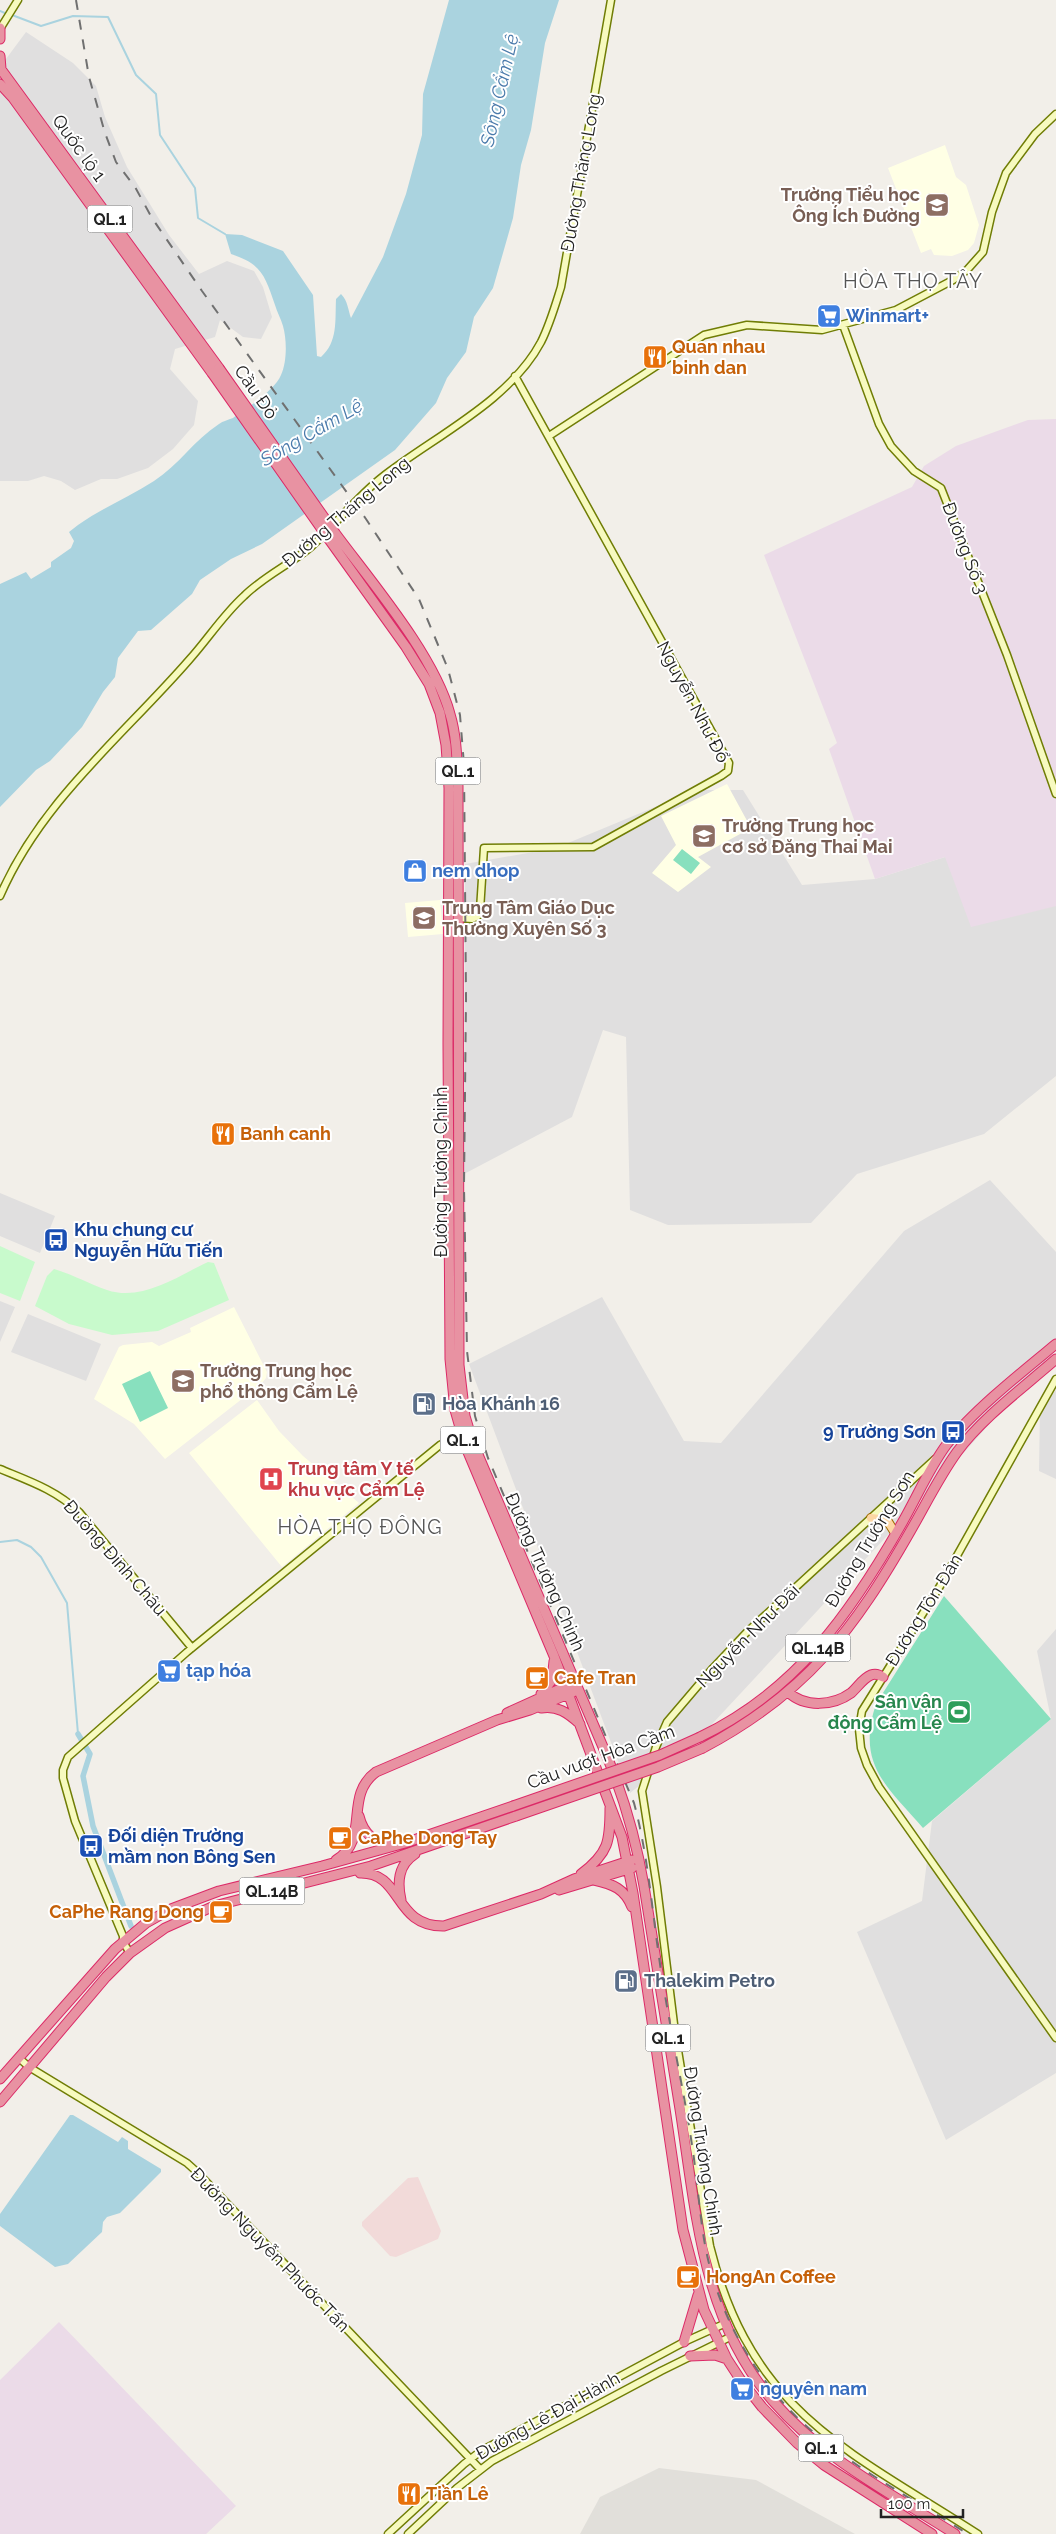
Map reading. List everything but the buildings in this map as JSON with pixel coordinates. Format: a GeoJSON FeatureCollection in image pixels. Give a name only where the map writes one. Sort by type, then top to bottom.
{"type":"FeatureCollection","features":[{"type":"Feature","properties":{"kind":"highway"},"geometry":{"type":"LineString","coordinates":[[0,39],[1,27]]}},
{"type":"Feature","properties":{"kind":"highway"},"geometry":{"type":"LineString","coordinates":[[0,56],[0,69]]}},
{"type":"Feature","properties":{"kind":"highway","name":"Quốc lộ 1"},"geometry":{"type":"LineString","coordinates":[[0,69],[215,371]]}},
{"type":"Feature","properties":{"kind":"highway","name":"Quốc lộ 1"},"geometry":{"type":"LineString","coordinates":[[0,84],[13,98],[215,371]]}},
{"type":"Feature","properties":{"kind":"highway","name":"Cầu Đỏ"},"geometry":{"type":"LineString","coordinates":[[215,371],[331,536]]}},
{"type":"Feature","properties":{"kind":"highway","name":"Đường Trường Chinh"},"geometry":{"type":"LineString","coordinates":[[331,536],[423,656],[438,681],[450,714],[457,752],[458,786],[458,1355],[460,1389],[473,1443],[624,1798],[640,1861],[708,2277],[732,2336],[756,2379],[772,2400],[799,2428],[838,2460],[955,2534]]}},
{"type":"Feature","properties":{"kind":"highway","name":"Đường Trường Chinh"},"geometry":{"type":"LineString","coordinates":[[331,536],[429,684],[440,713],[446,745],[449,788],[450,1359],[455,1410],[461,1434],[581,1724],[611,1804],[628,1865],[683,2230],[698,2294],[727,2359],[762,2408],[797,2444],[824,2465],[932,2534]]}},
{"type":"Feature","properties":{"kind":"highway","name":"Đường Trường Sơn"},"geometry":{"type":"LineString","coordinates":[[700,1737],[762,1698],[824,1642],[860,1592],[938,1457],[969,1419],[1056,1344]]}},
{"type":"Feature","properties":{"kind":"highway","name":"Đường Trường Sơn"},"geometry":{"type":"LineString","coordinates":[[703,1748],[747,1723],[788,1692],[833,1649],[870,1598],[938,1481],[962,1445],[1056,1359]]}},
{"type":"Feature","properties":{"kind":"highway"},"geometry":{"type":"LineString","coordinates":[[536,1698],[552,1680],[554,1656]]}},
{"type":"Feature","properties":{"kind":"highway"},"geometry":{"type":"LineString","coordinates":[[788,1692],[807,1702],[826,1703],[850,1694],[869,1676],[875,1674],[883,1677]]}},
{"type":"Feature","properties":{"kind":"highway"},"geometry":{"type":"LineString","coordinates":[[530,1710],[577,1686]]}},
{"type":"Feature","properties":{"kind":"highway"},"geometry":{"type":"LineString","coordinates":[[322,1866],[338,1859],[348,1850],[354,1836],[360,1793],[364,1784],[376,1772],[497,1720],[536,1698],[567,1690]]}},
{"type":"Feature","properties":{"kind":"highway"},"geometry":{"type":"LineString","coordinates":[[497,1720],[530,1710],[549,1707],[567,1713],[581,1724]]}},
{"type":"Feature","properties":{"kind":"highway","name":"Cầu vượt Hòa Cầm"},"geometry":{"type":"LineString","coordinates":[[405,1843],[660,1755],[700,1737]]}},
{"type":"Feature","properties":{"kind":"highway","name":"Cầu vượt Hòa Cầm"},"geometry":{"type":"LineString","coordinates":[[423,1849],[658,1767],[703,1748]]}},
{"type":"Feature","properties":{"kind":"highway"},"geometry":{"type":"LineString","coordinates":[[578,1878],[600,1863],[611,1846],[614,1829],[611,1804]]}},
{"type":"Feature","properties":{"kind":"highway"},"geometry":{"type":"LineString","coordinates":[[357,1809],[363,1826],[373,1839],[390,1845],[405,1843]]}},
{"type":"Feature","properties":{"kind":"highway","name":"QL.14B"},"geometry":{"type":"LineString","coordinates":[[0,2079],[123,1942],[158,1915],[197,1898],[405,1843]]}},
{"type":"Feature","properties":{"kind":"highway"},"geometry":{"type":"LineString","coordinates":[[403,1907],[399,1886],[401,1870],[411,1857],[423,1849]]}},
{"type":"Feature","properties":{"kind":"highway","name":"QL.14B"},"geometry":{"type":"LineString","coordinates":[[0,2102],[106,1977],[130,1953],[165,1928],[197,1912],[347,1873],[423,1849]]}},
{"type":"Feature","properties":{"kind":"highway"},"geometry":{"type":"LineString","coordinates":[[542,1894],[578,1878],[640,1861]]}},
{"type":"Feature","properties":{"kind":"highway"},"geometry":{"type":"LineString","coordinates":[[347,1873],[377,1874],[386,1881],[403,1907],[422,1923],[444,1926],[542,1894],[594,1880],[628,1865]]}},
{"type":"Feature","properties":{"kind":"highway"},"geometry":{"type":"LineString","coordinates":[[594,1880],[621,1890],[627,1896],[637,1923]]}},
{"type":"Feature","properties":{"kind":"highway"},"geometry":{"type":"LineString","coordinates":[[684,2342],[698,2294]]}},
{"type":"Feature","properties":{"kind":"highway"},"geometry":{"type":"LineString","coordinates":[[690,2356],[715,2355],[727,2359]]}},
{"type":"Feature","properties":{"kind":"highway"},"geometry":{"type":"LineString","coordinates":[[893,2509],[900,2499]]}},
{"type":"Feature","properties":{"kind":"main road"},"geometry":{"type":"LineString","coordinates":[[871,1518],[887,1520],[895,1533]]}},
{"type":"Feature","properties":{"kind":"street"},"geometry":{"type":"LineString","coordinates":[[1,27],[18,0]]}},
{"type":"Feature","properties":{"kind":"street","name":"Đường Thăng Long"},"geometry":{"type":"LineString","coordinates":[[0,896],[19,857],[55,806],[123,730],[190,660],[242,598],[311,546],[380,478],[498,393],[515,376],[540,344],[552,318],[561,287],[611,0]]}},
{"type":"Feature","properties":{"kind":"street"},"geometry":{"type":"LineString","coordinates":[[549,436],[704,335],[748,325],[770,325],[812,330],[843,325],[896,310],[932,293],[967,270],[983,252],[992,212],[1006,173],[1035,134],[1056,114]]}},
{"type":"Feature","properties":{"kind":"street","name":"Đường Số 3"},"geometry":{"type":"LineString","coordinates":[[843,325],[878,420],[890,446],[914,471],[942,488],[1006,655],[1056,794]]}},
{"type":"Feature","properties":{"kind":"street","name":"Nguyễn Như Đổ"},"geometry":{"type":"LineString","coordinates":[[458,918],[472,919],[478,916],[484,848],[593,847],[728,771],[729,763],[515,376]]}},
{"type":"Feature","properties":{"kind":"street","name":"Đường Tôn Đản"},"geometry":{"type":"LineString","coordinates":[[1056,1380],[940,1586],[862,1711],[860,1720],[861,1748],[866,1765],[879,1787],[1056,2038]]}},
{"type":"Feature","properties":{"kind":"street"},"geometry":{"type":"LineString","coordinates":[[130,1953],[123,1942],[123,1936],[75,1821],[66,1789],[64,1765],[68,1756],[78,1745],[192,1648],[440,1445],[461,1434]]}},
{"type":"Feature","properties":{"kind":"street","name":"Nguyễn Như Đãi"},"geometry":{"type":"LineString","coordinates":[[938,1457],[746,1633],[667,1722],[656,1747],[642,1791],[676,2032],[710,2246],[717,2277],[735,2321],[759,2365],[792,2406],[831,2440],[978,2534]]}},
{"type":"Feature","properties":{"kind":"street","name":"Đường Đinh Châu"},"geometry":{"type":"LineString","coordinates":[[0,1469],[49,1489],[72,1506],[192,1648]]}},
{"type":"Feature","properties":{"kind":"street","name":"Đường Nguyễn Phước Tấn"},"geometry":{"type":"LineString","coordinates":[[18,2058],[29,2067],[129,2127],[197,2172],[480,2469]]}},
{"type":"Feature","properties":{"kind":"street","name":"Đường Lê Đại Hành"},"geometry":{"type":"LineString","coordinates":[[388,2534],[471,2458],[684,2342],[726,2323]]}},
{"type":"Feature","properties":{"kind":"street","name":"Đường Lê Đại Hành"},"geometry":{"type":"LineString","coordinates":[[408,2534],[480,2469],[690,2356],[732,2336]]}},
{"type":"Feature","properties":{"kind":"shaded area"},"geometry":{"type":"Polygon","coordinates":[[[26,32],[73,63],[96,86],[105,117],[127,167],[169,235],[199,274],[227,261],[254,271],[263,287],[272,317],[261,339],[243,337],[220,320],[215,337],[175,349],[170,369],[198,401],[194,425],[173,449],[148,468],[117,479],[101,479],[75,490],[61,481],[44,476],[28,481],[0,481],[0,67],[26,32]]]}},
{"type":"Feature","properties":{"kind":"shaded area","name":"Trường Tiểu học Ông Ích Đường"},"geometry":{"type":"Polygon","coordinates":[[[945,145],[956,177],[966,185],[979,225],[974,243],[968,250],[952,256],[934,255],[931,249],[921,253],[888,168],[945,145]]]}},
{"type":"Feature","properties":{"kind":"shaded area"},"geometry":{"type":"Polygon","coordinates":[[[1056,419],[1056,906],[971,927],[945,857],[875,879],[829,749],[837,743],[764,555],[912,487],[924,466],[956,446],[1028,420],[1056,419]]]}},
{"type":"Feature","properties":{"kind":"shaded area","name":"Trường Trung học cơ sở Đặng Thai Mai"},"geometry":{"type":"Polygon","coordinates":[[[727,784],[751,828],[698,857],[711,867],[678,892],[652,873],[676,845],[661,816],[727,784]]]}},
{"type":"Feature","properties":{"kind":"shaded area"},"geometry":{"type":"Polygon","coordinates":[[[696,790],[743,790],[802,885],[875,879],[945,857],[1056,905],[1056,1076],[984,1134],[857,1174],[811,1223],[668,1225],[630,1210],[626,1037],[603,1030],[572,1117],[464,1174],[465,864],[556,848],[696,790]]]}},
{"type":"Feature","properties":{"kind":"shaded area","name":"Trung Tâm Giáo Dục Thường Xuyên Số 3"},"geometry":{"type":"Polygon","coordinates":[[[440,900],[443,934],[408,937],[405,903],[440,900]]]}},
{"type":"Feature","properties":{"kind":"shaded area"},"geometry":{"type":"Polygon","coordinates":[[[990,1180],[1056,1252],[1056,1349],[952,1466],[700,1737],[630,1793],[469,1364],[602,1297],[684,1441],[721,1443],[904,1231],[990,1180]]]}},
{"type":"Feature","properties":{"kind":"shaded area"},"geometry":{"type":"Polygon","coordinates":[[[0,1193],[55,1216],[40,1253],[0,1236],[0,1193]]]}},
{"type":"Feature","properties":{"kind":"shaded area"},"geometry":{"type":"Polygon","coordinates":[[[0,1301],[15,1307],[0,1342],[0,1301]]]}},
{"type":"Feature","properties":{"kind":"shaded area","name":"Trường Trung học phổ thông Cẩm Lệ"},"geometry":{"type":"Polygon","coordinates":[[[234,1307],[267,1372],[266,1378],[261,1384],[165,1459],[134,1424],[94,1399],[119,1347],[152,1342],[159,1346],[191,1332],[190,1328],[234,1307]]]}},
{"type":"Feature","properties":{"kind":"shaded area"},"geometry":{"type":"Polygon","coordinates":[[[28,1314],[101,1344],[86,1381],[11,1352],[28,1314]]]}},
{"type":"Feature","properties":{"kind":"shaded area"},"geometry":{"type":"Polygon","coordinates":[[[1056,1390],[1056,1479],[1039,1471],[1040,1408],[1056,1390]]]}},
{"type":"Feature","properties":{"kind":"shaded area","name":"Trung tâm Y tế khu vực Cẩm Lệ"},"geometry":{"type":"Polygon","coordinates":[[[257,1400],[279,1431],[303,1456],[359,1503],[282,1567],[189,1453],[257,1400]]]}},
{"type":"Feature","properties":{"kind":"shaded area"},"geometry":{"type":"Polygon","coordinates":[[[1056,1629],[1056,2073],[946,2140],[857,1932],[922,1901],[932,1821],[1051,1719],[1037,1651],[1056,1629]]]}},
{"type":"Feature","properties":{"kind":"shaded area"},"geometry":{"type":"Polygon","coordinates":[[[418,2177],[441,2231],[438,2239],[396,2257],[390,2256],[362,2226],[362,2222],[408,2178],[418,2177]]]}},
{"type":"Feature","properties":{"kind":"shaded area"},"geometry":{"type":"Polygon","coordinates":[[[59,2322],[236,2506],[206,2534],[0,2534],[0,2380],[59,2322]]]}},
{"type":"Feature","properties":{"kind":"shaded area"},"geometry":{"type":"Polygon","coordinates":[[[659,2468],[756,2480],[855,2534],[580,2534],[600,2497],[659,2468]]]}},
{"type":"Feature","properties":{"kind":"green space"},"geometry":{"type":"Polygon","coordinates":[[[682,849],[700,863],[691,874],[673,860],[682,849]]]}},
{"type":"Feature","properties":{"kind":"green space"},"geometry":{"type":"Polygon","coordinates":[[[0,1246],[35,1262],[20,1301],[0,1293],[0,1246]]]}},
{"type":"Feature","properties":{"kind":"green space"},"geometry":{"type":"Polygon","coordinates":[[[208,1262],[214,1263],[229,1300],[158,1331],[112,1335],[69,1324],[35,1306],[47,1276],[54,1269],[107,1290],[133,1293],[159,1286],[208,1262]]]}},
{"type":"Feature","properties":{"kind":"green space"},"geometry":{"type":"Polygon","coordinates":[[[150,1371],[168,1408],[140,1422],[122,1384],[150,1371]]]}},
{"type":"Feature","properties":{"kind":"green space","name":"Sân vận động Cẩm Lệ"},"geometry":{"type":"Polygon","coordinates":[[[944,1596],[1051,1719],[923,1828],[887,1786],[879,1773],[873,1759],[870,1743],[871,1725],[876,1704],[944,1596]]]}},
{"type":"Feature","properties":{"kind":"water","name":"Sông Cẩm Lệ"},"geometry":{"type":"Polygon","coordinates":[[[449,0],[559,0],[545,43],[531,130],[521,165],[513,218],[493,288],[474,317],[466,352],[447,378],[436,403],[395,450],[262,544],[231,559],[200,580],[192,594],[151,630],[138,631],[118,658],[115,677],[103,692],[82,727],[50,761],[36,770],[0,807],[0,584],[26,572],[31,579],[51,567],[51,562],[71,548],[74,541],[69,532],[87,519],[163,475],[210,430],[222,422],[233,418],[267,393],[278,381],[283,370],[286,351],[282,323],[261,272],[250,262],[231,254],[225,234],[242,235],[283,251],[313,295],[317,356],[321,357],[326,351],[333,338],[336,299],[341,294],[351,318],[383,257],[406,194],[422,135],[423,94],[449,0]]]}},
{"type":"Feature","properties":{"kind":"water"},"geometry":{"type":"Polygon","coordinates":[[[70,2115],[118,2142],[122,2137],[128,2141],[128,2149],[161,2169],[161,2172],[120,2213],[107,2217],[103,2222],[102,2232],[68,2264],[55,2267],[0,2226],[0,2214],[70,2115]]]}},
{"type":"Feature","properties":{"kind":"waterway"},"geometry":{"type":"LineString","coordinates":[[0,11],[7,14]]}},
{"type":"Feature","properties":{"kind":"waterway"},"geometry":{"type":"LineString","coordinates":[[12,15],[41,26],[73,16],[108,17],[136,75],[156,94],[160,135],[195,188],[198,218],[225,234]]}},
{"type":"Feature","properties":{"kind":"waterway"},"geometry":{"type":"LineString","coordinates":[[0,1542],[17,1540],[31,1547],[41,1557],[67,1603],[78,1734]]}},
{"type":"Feature","properties":{"kind":"waterway"},"geometry":{"type":"LineString","coordinates":[[78,1734],[90,1754],[83,1776],[93,1826],[131,1926]]}},
{"type":"Feature","properties":{"kind":"railway"},"geometry":{"type":"LineString","coordinates":[[76,0],[89,77],[105,133],[116,162],[135,187],[152,218],[202,291],[366,519],[419,599],[448,669],[460,715],[464,765],[466,999],[464,1187],[467,1351],[475,1416],[488,1458],[634,1803],[646,1863],[664,1987],[694,2157],[704,2239],[715,2285],[723,2307],[744,2349],[771,2388],[805,2425],[872,2475],[968,2534]]}},
{"type":"Feature","properties":{"kind":"place","name":"Trường Tiểu học Ông Ích Đường"},"geometry":{"type":"Point","coordinates":[937,205]}},
{"type":"Feature","properties":{"kind":"place","name":"Winmart+"},"geometry":{"type":"Point","coordinates":[829,316]}},
{"type":"Feature","properties":{"kind":"place","name":"Quan nhau binh dan"},"geometry":{"type":"Point","coordinates":[655,357]}},
{"type":"Feature","properties":{"kind":"place","name":"Trường Trung học cơ sở Đặng Thai Mai"},"geometry":{"type":"Point","coordinates":[704,836]}},
{"type":"Feature","properties":{"kind":"place","name":"nem dhop"},"geometry":{"type":"Point","coordinates":[415,871]}},
{"type":"Feature","properties":{"kind":"place","name":"Trung Tâm Giáo Dục Thường Xuyên Số 3"},"geometry":{"type":"Point","coordinates":[424,918]}},
{"type":"Feature","properties":{"kind":"place","name":"Banh canh"},"geometry":{"type":"Point","coordinates":[223,1134]}},
{"type":"Feature","properties":{"kind":"place","name":"Khu chung cư Nguyễn Hữu Tiến"},"geometry":{"type":"Point","coordinates":[56,1240]}},
{"type":"Feature","properties":{"kind":"place","name":"Trường Trung học phổ thông Cẩm Lệ"},"geometry":{"type":"Point","coordinates":[183,1381]}},
{"type":"Feature","properties":{"kind":"place","name":"Hòa Khánh 16"},"geometry":{"type":"Point","coordinates":[424,1404]}},
{"type":"Feature","properties":{"kind":"place","name":"9 Trường Sơn"},"geometry":{"type":"Point","coordinates":[953,1432]}},
{"type":"Feature","properties":{"kind":"place","name":"Trung tâm Y tế khu vực Cẩm Lệ"},"geometry":{"type":"Point","coordinates":[271,1479]}},
{"type":"Feature","properties":{"kind":"place","name":"tạp hóa"},"geometry":{"type":"Point","coordinates":[169,1671]}},
{"type":"Feature","properties":{"kind":"place","name":"Cafe Tran"},"geometry":{"type":"Point","coordinates":[537,1678]}},
{"type":"Feature","properties":{"kind":"place","name":"Sân vận động Cẩm Lệ"},"geometry":{"type":"Point","coordinates":[959,1712]}},
{"type":"Feature","properties":{"kind":"place","name":"CaPhe Dong Tay"},"geometry":{"type":"Point","coordinates":[340,1838]}},
{"type":"Feature","properties":{"kind":"place","name":"Đối diện Trường mầm non Bông Sen"},"geometry":{"type":"Point","coordinates":[91,1846]}},
{"type":"Feature","properties":{"kind":"place","name":"CaPhe Rang Dong"},"geometry":{"type":"Point","coordinates":[221,1912]}},
{"type":"Feature","properties":{"kind":"place","name":"Thalekim Petro"},"geometry":{"type":"Point","coordinates":[626,1981]}},
{"type":"Feature","properties":{"kind":"place","name":"HongAn Coffee"},"geometry":{"type":"Point","coordinates":[688,2277]}},
{"type":"Feature","properties":{"kind":"place","name":"nguyên nam"},"geometry":{"type":"Point","coordinates":[742,2389]}},
{"type":"Feature","properties":{"kind":"place","name":"Tiần Lê"},"geometry":{"type":"Point","coordinates":[409,2494]}},
{"type":"Feature","properties":{"kind":"district","name":"HÒA THỌ TÂY"},"geometry":{"type":"Point","coordinates":[913,281]}},
{"type":"Feature","properties":{"kind":"district","name":"HÒA THỌ ĐÔNG"},"geometry":{"type":"Point","coordinates":[360,1527]}}]}
